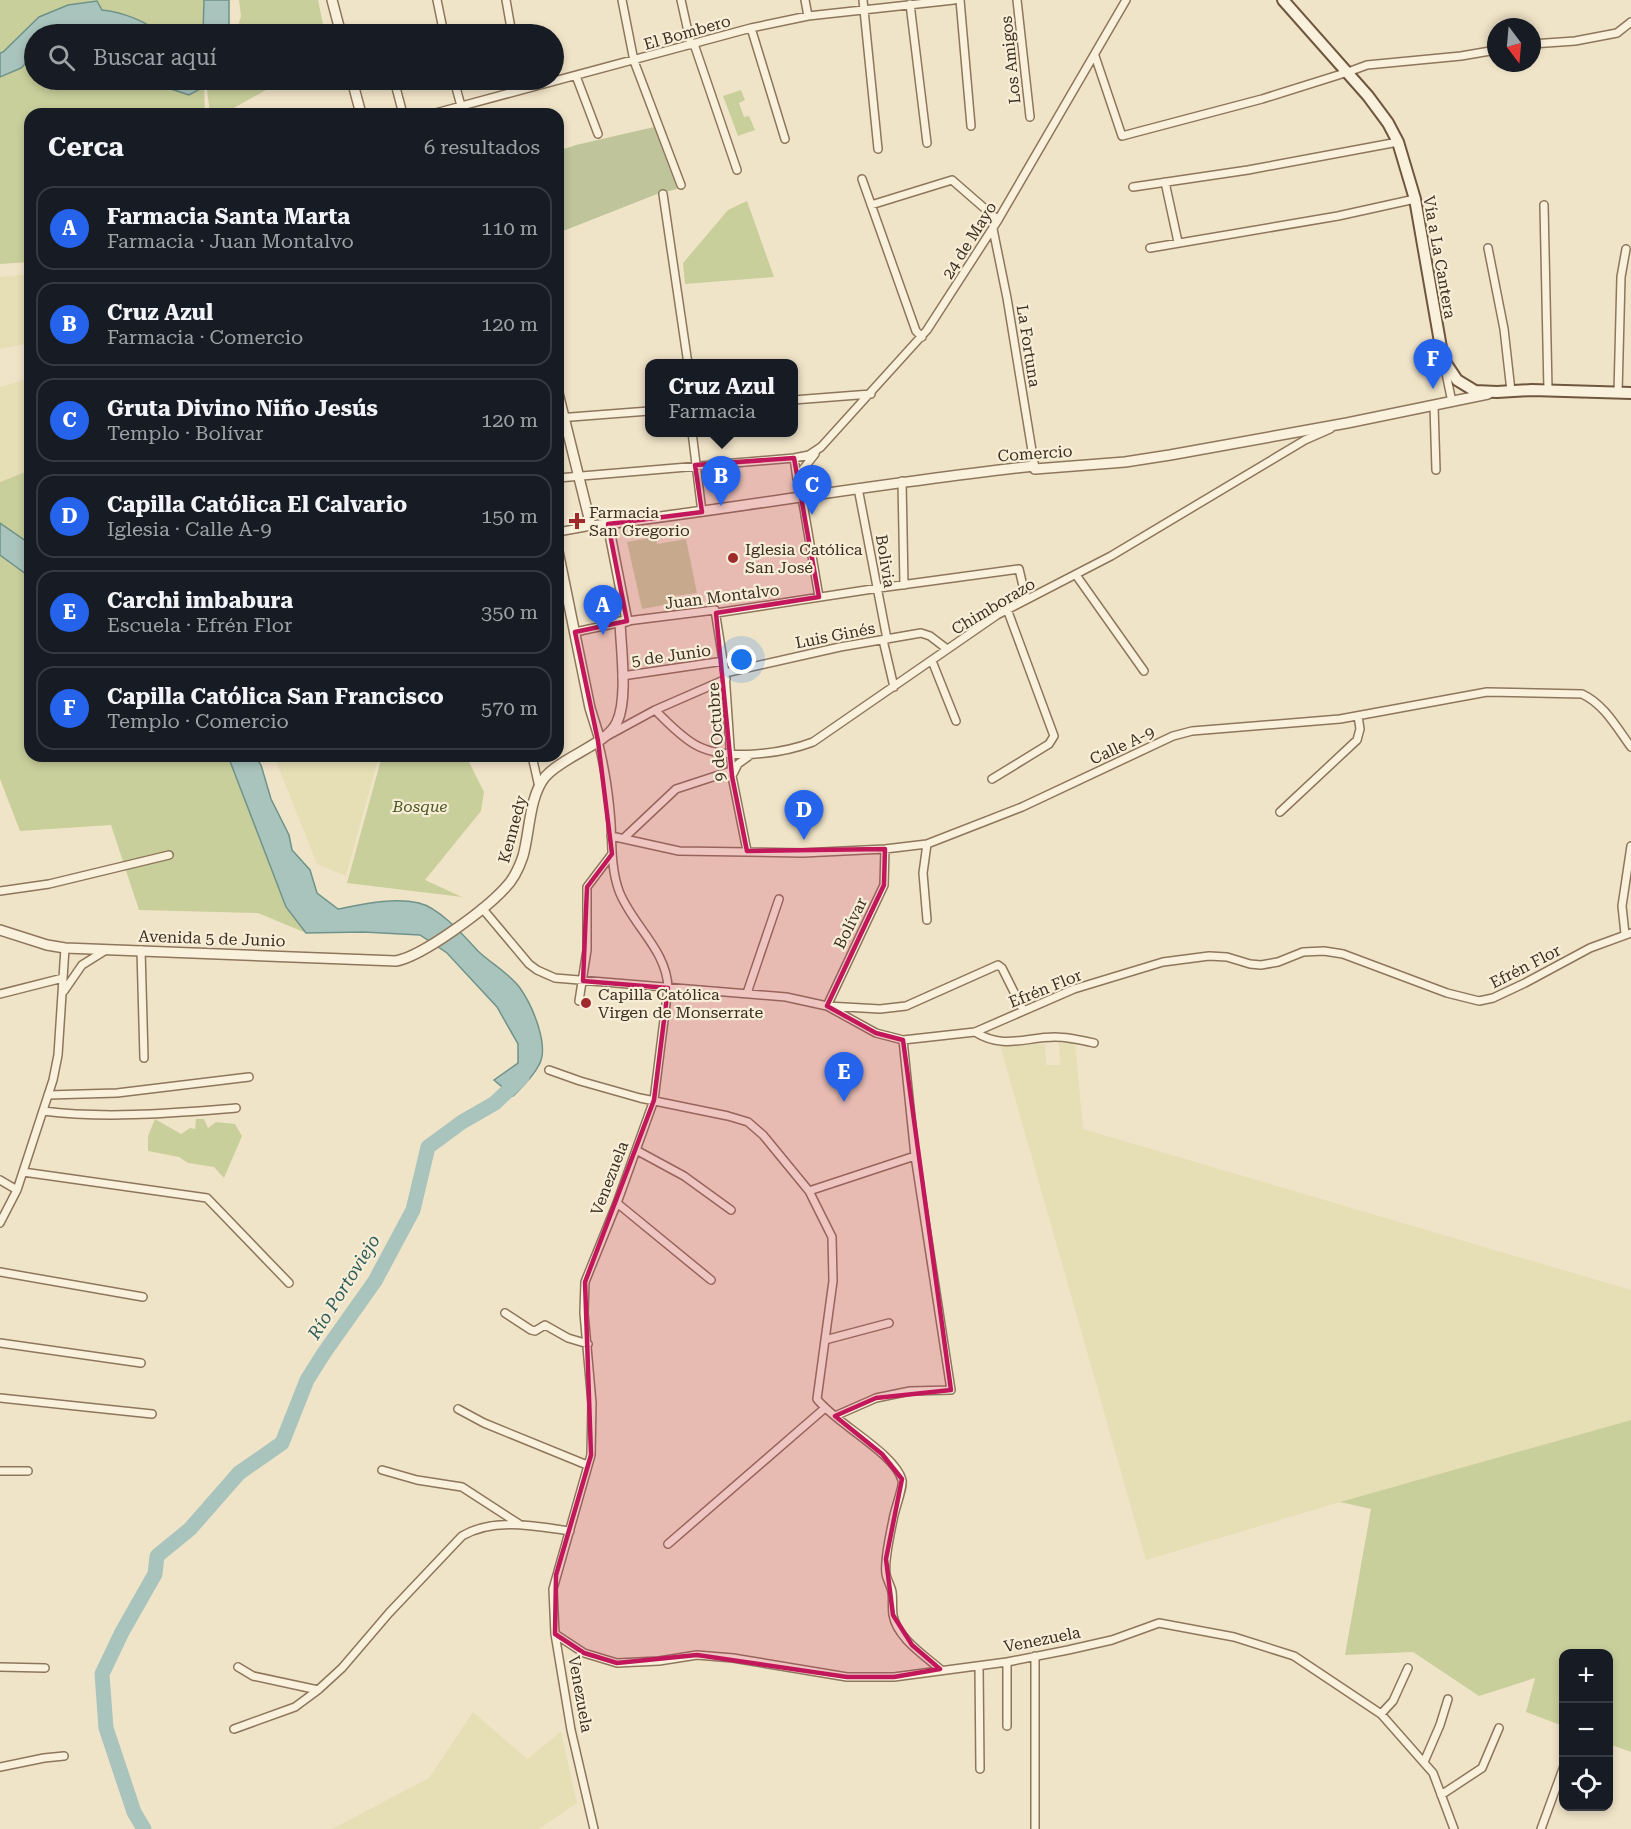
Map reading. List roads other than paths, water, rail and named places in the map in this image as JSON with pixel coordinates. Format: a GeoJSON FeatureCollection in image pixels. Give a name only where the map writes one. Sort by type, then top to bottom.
{"type":"FeatureCollection","features":[{"type":"Feature","properties":{"kind":"main road","name":"Vía a La Cantera"},"geometry":{"type":"LineString","coordinates":[[1282,0],[1381,112],[1398,142],[1415,199],[1443,359],[1452,375],[1468,388],[1483,392],[1548,390],[1631,393]]}},
{"type":"Feature","properties":{"kind":"street"},"geometry":{"type":"LineString","coordinates":[[332,0],[338,24]]}},
{"type":"Feature","properties":{"kind":"street"},"geometry":{"type":"LineString","coordinates":[[436,0],[442,24]]}},
{"type":"Feature","properties":{"kind":"street"},"geometry":{"type":"LineString","coordinates":[[506,0],[510,24]]}},
{"type":"Feature","properties":{"kind":"street"},"geometry":{"type":"LineString","coordinates":[[622,0],[634,61],[681,184]]}},
{"type":"Feature","properties":{"kind":"street"},"geometry":{"type":"LineString","coordinates":[[681,0],[693,45],[737,170]]}},
{"type":"Feature","properties":{"kind":"street"},"geometry":{"type":"LineString","coordinates":[[805,0],[808,16]]}},
{"type":"Feature","properties":{"kind":"street"},"geometry":{"type":"LineString","coordinates":[[863,0],[878,149]]}},
{"type":"Feature","properties":{"kind":"street","name":"El Bombero"},"geometry":{"type":"LineString","coordinates":[[564,79],[751,28],[808,16],[924,1],[954,0]]}},
{"type":"Feature","properties":{"kind":"street"},"geometry":{"type":"LineString","coordinates":[[960,0],[971,126]]}},
{"type":"Feature","properties":{"kind":"street","name":"Los Amigos"},"geometry":{"type":"LineString","coordinates":[[1017,0],[1030,117]]}},
{"type":"Feature","properties":{"kind":"street","name":"24 de Mayo"},"geometry":{"type":"LineString","coordinates":[[564,477],[794,458],[809,455],[821,447],[922,337],[993,229],[1126,0]]}},
{"type":"Feature","properties":{"kind":"street"},"geometry":{"type":"LineString","coordinates":[[910,4],[927,143]]}},
{"type":"Feature","properties":{"kind":"street"},"geometry":{"type":"LineString","coordinates":[[1541,43],[1575,41],[1617,33],[1631,22]]}},
{"type":"Feature","properties":{"kind":"street"},"geometry":{"type":"LineString","coordinates":[[751,28],[785,139]]}},
{"type":"Feature","properties":{"kind":"street"},"geometry":{"type":"LineString","coordinates":[[1095,56],[1122,136],[1262,99],[1367,65],[1487,51]]}},
{"type":"Feature","properties":{"kind":"street"},"geometry":{"type":"LineString","coordinates":[[576,76],[598,134]]}},
{"type":"Feature","properties":{"kind":"street"},"geometry":{"type":"LineString","coordinates":[[355,90],[359,108]]}},
{"type":"Feature","properties":{"kind":"street"},"geometry":{"type":"LineString","coordinates":[[397,90],[401,108]]}},
{"type":"Feature","properties":{"kind":"street"},"geometry":{"type":"LineString","coordinates":[[457,90],[461,106]]}},
{"type":"Feature","properties":{"kind":"street","name":"El Bombero"},"geometry":{"type":"LineString","coordinates":[[454,108],[517,90]]}},
{"type":"Feature","properties":{"kind":"street"},"geometry":{"type":"LineString","coordinates":[[1133,187],[1248,170],[1398,142]]}},
{"type":"Feature","properties":{"kind":"street"},"geometry":{"type":"LineString","coordinates":[[862,179],[916,332],[922,337]]}},
{"type":"Feature","properties":{"kind":"street"},"geometry":{"type":"LineString","coordinates":[[871,205],[952,180],[998,220]]}},
{"type":"Feature","properties":{"kind":"street"},"geometry":{"type":"LineString","coordinates":[[1165,183],[1178,242]]}},
{"type":"Feature","properties":{"kind":"street"},"geometry":{"type":"LineString","coordinates":[[663,194],[687,359]]}},
{"type":"Feature","properties":{"kind":"street"},"geometry":{"type":"LineString","coordinates":[[1150,248],[1338,216],[1415,199]]}},
{"type":"Feature","properties":{"kind":"street"},"geometry":{"type":"LineString","coordinates":[[1544,205],[1548,390]]}},
{"type":"Feature","properties":{"kind":"street","name":"La Fortuna"},"geometry":{"type":"LineString","coordinates":[[993,229],[1007,297],[1034,467]]}},
{"type":"Feature","properties":{"kind":"street"},"geometry":{"type":"LineString","coordinates":[[1488,248],[1504,329],[1511,391]]}},
{"type":"Feature","properties":{"kind":"street"},"geometry":{"type":"LineString","coordinates":[[1618,393],[1621,277],[1626,249]]}},
{"type":"Feature","properties":{"kind":"street"},"geometry":{"type":"LineString","coordinates":[[1443,359],[1452,402]]}},
{"type":"Feature","properties":{"kind":"street","name":"Comercio"},"geometry":{"type":"LineString","coordinates":[[564,530],[702,512],[902,481],[1034,467],[1125,462],[1347,423],[1511,391]]}},
{"type":"Feature","properties":{"kind":"street"},"geometry":{"type":"LineString","coordinates":[[798,400],[871,394]]}},
{"type":"Feature","properties":{"kind":"street"},"geometry":{"type":"LineString","coordinates":[[846,396],[859,406]]}},
{"type":"Feature","properties":{"kind":"street"},"geometry":{"type":"LineString","coordinates":[[1434,406],[1436,470]]}},
{"type":"Feature","properties":{"kind":"street"},"geometry":{"type":"LineString","coordinates":[[564,418],[645,411]]}},
{"type":"Feature","properties":{"kind":"street","name":"Chimborazo"},"geometry":{"type":"LineString","coordinates":[[655,710],[694,744],[712,752],[752,754],[799,747],[813,742],[1007,609],[1111,556],[1316,435],[1347,423]]}},
{"type":"Feature","properties":{"kind":"street"},"geometry":{"type":"LineString","coordinates":[[564,425],[591,526]]}},
{"type":"Feature","properties":{"kind":"street"},"geometry":{"type":"LineString","coordinates":[[1281,434],[1287,444],[1284,454]]}},
{"type":"Feature","properties":{"kind":"street"},"geometry":{"type":"LineString","coordinates":[[693,437],[702,512]]}},
{"type":"Feature","properties":{"kind":"street"},"geometry":{"type":"LineString","coordinates":[[801,497],[800,473],[821,447]]}},
{"type":"Feature","properties":{"kind":"street"},"geometry":{"type":"LineString","coordinates":[[794,458],[819,597]]}},
{"type":"Feature","properties":{"kind":"street"},"geometry":{"type":"LineString","coordinates":[[902,481],[904,585]]}},
{"type":"Feature","properties":{"kind":"street","name":"Bolivia"},"geometry":{"type":"LineString","coordinates":[[858,488],[894,687]]}},
{"type":"Feature","properties":{"kind":"street"},"geometry":{"type":"LineString","coordinates":[[602,739],[616,726],[620,715],[622,676],[623,622],[608,524]]}},
{"type":"Feature","properties":{"kind":"street","name":"Juan Montalvo"},"geometry":{"type":"LineString","coordinates":[[574,632],[623,622],[1019,569],[1026,600]]}},
{"type":"Feature","properties":{"kind":"street"},"geometry":{"type":"LineString","coordinates":[[1076,575],[1144,671]]}},
{"type":"Feature","properties":{"kind":"street","name":"Venezuela"},"geometry":{"type":"LineString","coordinates":[[564,581],[590,708],[602,739],[612,854],[620,892],[663,962],[668,978],[654,1100],[617,1203],[585,1282],[584,1313],[592,1403],[591,1455],[553,1589],[555,1634],[571,1730],[594,1829]]}},
{"type":"Feature","properties":{"kind":"street"},"geometry":{"type":"LineString","coordinates":[[992,779],[1049,744],[1054,736],[1007,609]]}},
{"type":"Feature","properties":{"kind":"street","name":"9 de Octubre"},"geometry":{"type":"LineString","coordinates":[[716,611],[726,676],[731,774],[747,851]]}},
{"type":"Feature","properties":{"kind":"street","name":"Luis Ginés"},"geometry":{"type":"LineString","coordinates":[[602,739],[655,710],[726,676],[840,646],[924,633],[947,649]]}},
{"type":"Feature","properties":{"kind":"street","name":"5 de Junio"},"geometry":{"type":"LineString","coordinates":[[622,676],[724,661]]}},
{"type":"Feature","properties":{"kind":"street"},"geometry":{"type":"LineString","coordinates":[[932,661],[956,721]]}},
{"type":"Feature","properties":{"kind":"street","name":"Calle A-9"},"geometry":{"type":"LineString","coordinates":[[611,836],[679,851],[802,852],[885,849],[927,844],[1022,807],[1173,736],[1192,731],[1358,716],[1487,692],[1582,694],[1593,699],[1602,708],[1631,747]]}},
{"type":"Feature","properties":{"kind":"street"},"geometry":{"type":"LineString","coordinates":[[1280,812],[1357,740],[1360,729],[1358,716]]}},
{"type":"Feature","properties":{"kind":"street","name":"Kennedy"},"geometry":{"type":"LineString","coordinates":[[424,950],[479,911],[505,888],[516,874],[523,855],[538,787],[556,767],[602,739]]}},
{"type":"Feature","properties":{"kind":"street"},"geometry":{"type":"LineString","coordinates":[[624,838],[676,789],[731,774],[738,764],[752,754]]}},
{"type":"Feature","properties":{"kind":"street"},"geometry":{"type":"LineString","coordinates":[[533,762],[538,787]]}},
{"type":"Feature","properties":{"kind":"street"},"geometry":{"type":"LineString","coordinates":[[631,831],[641,843]]}},
{"type":"Feature","properties":{"kind":"street"},"geometry":{"type":"LineString","coordinates":[[927,844],[922,873],[927,920]]}},
{"type":"Feature","properties":{"kind":"street"},"geometry":{"type":"LineString","coordinates":[[1628,934],[1622,906],[1631,846]]}},
{"type":"Feature","properties":{"kind":"street","name":"Bolívar"},"geometry":{"type":"LineString","coordinates":[[827,1006],[884,885],[885,849]]}},
{"type":"Feature","properties":{"kind":"street"},"geometry":{"type":"LineString","coordinates":[[579,1001],[587,950],[587,887],[612,854]]}},
{"type":"Feature","properties":{"kind":"street"},"geometry":{"type":"LineString","coordinates":[[0,891],[49,884],[170,855]]}},
{"type":"Feature","properties":{"kind":"street"},"geometry":{"type":"LineString","coordinates":[[747,993],[779,899]]}},
{"type":"Feature","properties":{"kind":"street","name":"Efrén Flor"},"geometry":{"type":"LineString","coordinates":[[479,911],[529,964],[555,978],[786,997],[827,1006],[876,1033],[903,1040],[975,1032],[1074,989],[1163,962],[1209,956],[1261,964],[1278,962],[1303,952],[1324,951],[1343,954],[1447,993],[1479,1001],[1503,993],[1590,948],[1628,934]]}},
{"type":"Feature","properties":{"kind":"street","name":"Avenida 5 de Junio"},"geometry":{"type":"LineString","coordinates":[[0,930],[47,945],[106,950],[396,961],[407,959],[424,950]]}},
{"type":"Feature","properties":{"kind":"street"},"geometry":{"type":"LineString","coordinates":[[0,1223],[17,1190],[48,1095],[58,1055],[65,948]]}},
{"type":"Feature","properties":{"kind":"street"},"geometry":{"type":"LineString","coordinates":[[63,995],[76,971],[106,950]]}},
{"type":"Feature","properties":{"kind":"street"},"geometry":{"type":"LineString","coordinates":[[141,950],[144,1058]]}},
{"type":"Feature","properties":{"kind":"street"},"geometry":{"type":"LineString","coordinates":[[827,1006],[880,1009],[906,1006],[998,965],[1002,968],[1023,1010]]}},
{"type":"Feature","properties":{"kind":"street"},"geometry":{"type":"LineString","coordinates":[[0,994],[63,978]]}},
{"type":"Feature","properties":{"kind":"street"},"geometry":{"type":"LineString","coordinates":[[975,1032],[987,1039],[998,1041],[1020,1042],[1054,1037],[1094,1043]]}},
{"type":"Feature","properties":{"kind":"street"},"geometry":{"type":"LineString","coordinates":[[835,1416],[876,1398],[910,1391],[951,1390],[915,1156],[903,1040]]}},
{"type":"Feature","properties":{"kind":"street"},"geometry":{"type":"LineString","coordinates":[[549,1070],[580,1081],[748,1122],[763,1135],[809,1191],[832,1237],[833,1281],[817,1399],[882,1454],[902,1479],[903,1487],[898,1497],[886,1559],[886,1574],[891,1588],[893,1615],[901,1631],[912,1645],[940,1669]]}},
{"type":"Feature","properties":{"kind":"street"},"geometry":{"type":"LineString","coordinates":[[48,1095],[117,1093],[249,1077]]}},
{"type":"Feature","properties":{"kind":"street"},"geometry":{"type":"LineString","coordinates":[[43,1111],[90,1115],[141,1115],[236,1108]]}},
{"type":"Feature","properties":{"kind":"street"},"geometry":{"type":"LineString","coordinates":[[636,1150],[684,1176],[731,1209]]}},
{"type":"Feature","properties":{"kind":"street"},"geometry":{"type":"LineString","coordinates":[[809,1191],[915,1156]]}},
{"type":"Feature","properties":{"kind":"street"},"geometry":{"type":"LineString","coordinates":[[23,1172],[207,1198],[289,1283]]}},
{"type":"Feature","properties":{"kind":"street"},"geometry":{"type":"LineString","coordinates":[[0,1180],[17,1190]]}},
{"type":"Feature","properties":{"kind":"street"},"geometry":{"type":"LineString","coordinates":[[617,1203],[711,1280]]}},
{"type":"Feature","properties":{"kind":"street"},"geometry":{"type":"LineString","coordinates":[[0,1272],[143,1297]]}},
{"type":"Feature","properties":{"kind":"street"},"geometry":{"type":"LineString","coordinates":[[505,1313],[531,1330],[535,1331],[545,1325],[568,1338],[588,1344]]}},
{"type":"Feature","properties":{"kind":"street"},"geometry":{"type":"LineString","coordinates":[[825,1340],[889,1323]]}},
{"type":"Feature","properties":{"kind":"street"},"geometry":{"type":"LineString","coordinates":[[0,1343],[141,1363]]}},
{"type":"Feature","properties":{"kind":"street"},"geometry":{"type":"LineString","coordinates":[[0,1398],[152,1414]]}},
{"type":"Feature","properties":{"kind":"street"},"geometry":{"type":"LineString","coordinates":[[668,1544],[825,1408]]}},
{"type":"Feature","properties":{"kind":"street"},"geometry":{"type":"LineString","coordinates":[[458,1409],[484,1423],[587,1465]]}},
{"type":"Feature","properties":{"kind":"street"},"geometry":{"type":"LineString","coordinates":[[382,1470],[417,1480],[462,1487],[519,1524]]}},
{"type":"Feature","properties":{"kind":"street"},"geometry":{"type":"LineString","coordinates":[[0,1472],[28,1471]]}},
{"type":"Feature","properties":{"kind":"street"},"geometry":{"type":"LineString","coordinates":[[234,1729],[295,1707],[318,1690],[342,1668],[389,1613],[462,1536],[475,1528],[519,1524],[570,1531]]}},
{"type":"Feature","properties":{"kind":"street","name":"Venezuela"},"geometry":{"type":"LineString","coordinates":[[555,1634],[584,1653],[617,1663],[658,1661],[697,1655],[733,1658],[847,1677],[894,1677],[940,1669],[1007,1662],[1112,1640],[1159,1623],[1234,1637],[1294,1656],[1381,1714],[1433,1773],[1454,1829]]}},
{"type":"Feature","properties":{"kind":"street"},"geometry":{"type":"LineString","coordinates":[[1035,1656],[1035,1829]]}},
{"type":"Feature","properties":{"kind":"street"},"geometry":{"type":"LineString","coordinates":[[1007,1662],[1007,1726]]}},
{"type":"Feature","properties":{"kind":"street"},"geometry":{"type":"LineString","coordinates":[[979,1666],[980,1769]]}},
{"type":"Feature","properties":{"kind":"street"},"geometry":{"type":"LineString","coordinates":[[0,1667],[45,1668]]}},
{"type":"Feature","properties":{"kind":"street"},"geometry":{"type":"LineString","coordinates":[[238,1667],[253,1676],[318,1690]]}},
{"type":"Feature","properties":{"kind":"street"},"geometry":{"type":"LineString","coordinates":[[1381,1714],[1393,1701],[1408,1668]]}},
{"type":"Feature","properties":{"kind":"street"},"geometry":{"type":"LineString","coordinates":[[1424,1762],[1448,1699]]}},
{"type":"Feature","properties":{"kind":"street"},"geometry":{"type":"LineString","coordinates":[[1441,1795],[1482,1768],[1499,1728]]}},
{"type":"Feature","properties":{"kind":"street"},"geometry":{"type":"LineString","coordinates":[[0,1767],[64,1756]]}},
{"type":"Feature","properties":{"kind":"street"},"geometry":{"type":"LineString","coordinates":[[1541,1829],[1559,1777]]}},
{"type":"Feature","properties":{"kind":"water"},"geometry":{"type":"Polygon","coordinates":[[[204,0],[229,0],[229,24],[203,24],[204,0]]]}},
{"type":"Feature","properties":{"kind":"water"},"geometry":{"type":"Polygon","coordinates":[[[97,1],[102,10],[118,13],[146,24],[32,24],[39,17],[68,5],[97,1]]]}},
{"type":"Feature","properties":{"kind":"water"},"geometry":{"type":"Polygon","coordinates":[[[24,32],[24,65],[0,77],[0,53],[24,32]]]}},
{"type":"Feature","properties":{"kind":"water"},"geometry":{"type":"Polygon","coordinates":[[[174,90],[198,90],[189,95],[174,90]]]}},
{"type":"Feature","properties":{"kind":"water"},"geometry":{"type":"Polygon","coordinates":[[[0,523],[24,540],[24,573],[0,555],[0,523]]]}},
{"type":"Feature","properties":{"kind":"water"},"geometry":{"type":"Polygon","coordinates":[[[230,762],[259,762],[261,765],[271,799],[289,835],[292,850],[310,870],[317,893],[338,909],[389,901],[409,901],[427,906],[452,924],[479,952],[516,983],[525,995],[541,1037],[542,1057],[537,1069],[513,1096],[494,1080],[518,1063],[518,1044],[497,1007],[447,953],[420,935],[363,932],[306,933],[286,907],[230,762]]]}},
{"type":"Feature","properties":{"kind":"waterway","name":"Río Portoviejo"},"geometry":{"type":"LineString","coordinates":[[144,1829],[134,1812],[106,1728],[102,1674],[122,1632],[155,1574],[157,1556],[190,1529],[239,1473],[282,1443],[307,1380],[375,1281],[413,1210],[428,1147],[462,1122],[495,1103],[522,1077]]}},
{"type":"Feature","properties":{"kind":"place","name":"Capilla Católica San Francisco"},"geometry":{"type":"Point","coordinates":[1433,389]}},
{"type":"Feature","properties":{"kind":"place","name":"Cruz Azul"},"geometry":{"type":"Point","coordinates":[721,506]}},
{"type":"Feature","properties":{"kind":"place","name":"Gruta Divino Niño Jesús"},"geometry":{"type":"Point","coordinates":[812,515]}},
{"type":"Feature","properties":{"kind":"place","name":"Farmacia San Gregorio"},"geometry":{"type":"Point","coordinates":[577,521]}},
{"type":"Feature","properties":{"kind":"place","name":"Iglesia Católica San José"},"geometry":{"type":"Point","coordinates":[733,558]}},
{"type":"Feature","properties":{"kind":"place","name":"Farmacia Santa Marta"},"geometry":{"type":"Point","coordinates":[603,635]}},
{"type":"Feature","properties":{"kind":"place","name":"Capilla Católica El Calvario"},"geometry":{"type":"Point","coordinates":[804,840]}},
{"type":"Feature","properties":{"kind":"place","name":"Capilla Católica Virgen de Monserrate"},"geometry":{"type":"Point","coordinates":[586,1003]}},
{"type":"Feature","properties":{"kind":"place","name":"Carchi imbabura"},"geometry":{"type":"Point","coordinates":[844,1102]}},
{"type":"Feature","properties":{"kind":"park label","name":"Bosque"},"geometry":{"type":"Point","coordinates":[420,806]}}]}
